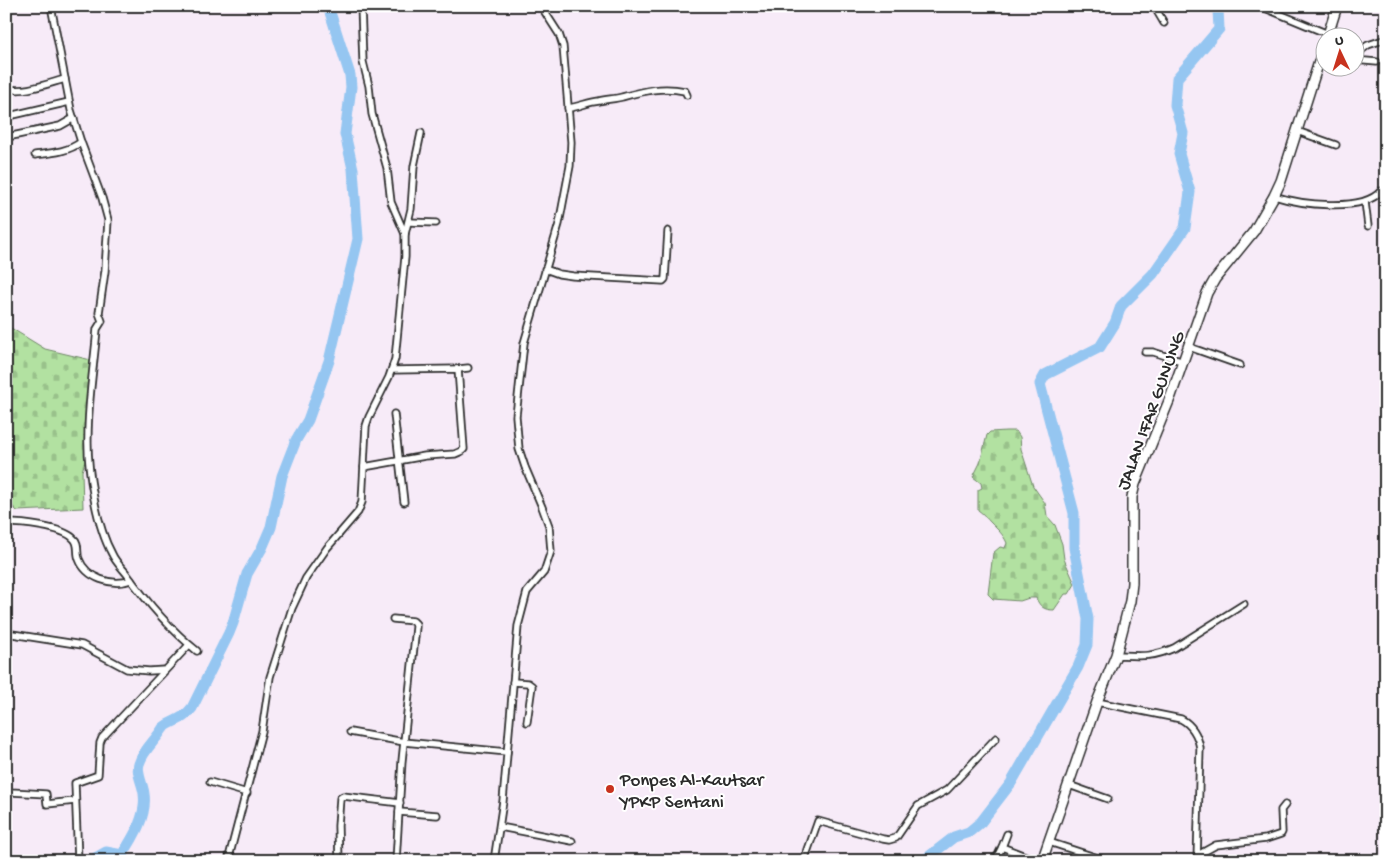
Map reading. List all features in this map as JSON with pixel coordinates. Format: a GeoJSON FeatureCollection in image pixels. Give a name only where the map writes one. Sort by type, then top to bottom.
{"type":"FeatureCollection","features":[{"type":"Feature","properties":{"kind":"street"},"geometry":{"type":"LineString","coordinates":[[51,6],[69,102],[108,220],[106,271],[99,313],[102,321],[97,329],[88,424],[89,459],[97,509],[108,546],[115,560],[163,618],[197,651]]}},
{"type":"Feature","properties":{"kind":"street"},"geometry":{"type":"LineString","coordinates":[[360,6],[364,62],[370,86],[372,114],[385,160],[391,202],[406,234]]}},
{"type":"Feature","properties":{"kind":"street"},"geometry":{"type":"LineString","coordinates":[[494,861],[500,827],[517,634],[527,592],[547,566],[551,551],[547,520],[520,449],[516,416],[524,343],[559,224],[570,166],[571,142],[563,46],[559,34],[541,6]]}},
{"type":"Feature","properties":{"kind":"street"},"geometry":{"type":"LineString","coordinates":[[1154,6],[1164,23]]}},
{"type":"Feature","properties":{"kind":"street"},"geometry":{"type":"LineString","coordinates":[[1260,6],[1314,30]]}},
{"type":"Feature","properties":{"kind":"street"},"geometry":{"type":"LineString","coordinates":[[1330,28],[1337,6]]}},
{"type":"Feature","properties":{"kind":"street"},"geometry":{"type":"LineString","coordinates":[[1364,48],[1386,39]]}},
{"type":"Feature","properties":{"kind":"street"},"geometry":{"type":"LineString","coordinates":[[1364,61],[1376,62]]}},
{"type":"Feature","properties":{"kind":"street","name":"JALAN IFAR GUNUNG"},"geometry":{"type":"LineString","coordinates":[[1042,861],[1097,702],[1116,655],[1130,601],[1132,583],[1133,491],[1184,362],[1207,293],[1215,279],[1254,232],[1274,196],[1316,78]]}},
{"type":"Feature","properties":{"kind":"street"},"geometry":{"type":"LineString","coordinates":[[6,88],[21,90],[65,79]]}},
{"type":"Feature","properties":{"kind":"street"},"geometry":{"type":"LineString","coordinates":[[568,108],[652,89],[685,91],[687,95]]}},
{"type":"Feature","properties":{"kind":"street"},"geometry":{"type":"LineString","coordinates":[[9,116],[69,102]]}},
{"type":"Feature","properties":{"kind":"street"},"geometry":{"type":"LineString","coordinates":[[12,136],[60,126],[74,118]]}},
{"type":"Feature","properties":{"kind":"street"},"geometry":{"type":"LineString","coordinates":[[1298,131],[1336,145]]}},
{"type":"Feature","properties":{"kind":"street"},"geometry":{"type":"LineString","coordinates":[[228,861],[264,723],[270,677],[292,608],[312,570],[360,508],[364,492],[365,441],[369,417],[392,370],[397,347],[406,234],[409,222],[414,166],[421,133]]}},
{"type":"Feature","properties":{"kind":"street"},"geometry":{"type":"LineString","coordinates":[[36,156],[66,150],[81,142]]}},
{"type":"Feature","properties":{"kind":"street"},"geometry":{"type":"LineString","coordinates":[[1274,196],[1304,203],[1324,204],[1365,202],[1377,196],[1381,191]]}},
{"type":"Feature","properties":{"kind":"street"},"geometry":{"type":"LineString","coordinates":[[1365,202],[1368,226]]}},
{"type":"Feature","properties":{"kind":"street"},"geometry":{"type":"LineString","coordinates":[[409,222],[436,223]]}},
{"type":"Feature","properties":{"kind":"street"},"geometry":{"type":"LineString","coordinates":[[545,269],[573,276],[663,281],[665,279],[668,231]]}},
{"type":"Feature","properties":{"kind":"street"},"geometry":{"type":"LineString","coordinates":[[1189,347],[1240,365]]}},
{"type":"Feature","properties":{"kind":"street"},"geometry":{"type":"LineString","coordinates":[[1145,352],[1153,352],[1184,362]]}},
{"type":"Feature","properties":{"kind":"street"},"geometry":{"type":"LineString","coordinates":[[392,370],[468,368]]}},
{"type":"Feature","properties":{"kind":"street"},"geometry":{"type":"LineString","coordinates":[[364,467],[425,456],[455,454],[464,449],[458,369]]}},
{"type":"Feature","properties":{"kind":"street"},"geometry":{"type":"LineString","coordinates":[[394,414],[404,502]]}},
{"type":"Feature","properties":{"kind":"street"},"geometry":{"type":"LineString","coordinates":[[6,523],[38,526],[72,536],[78,543],[78,556],[87,572],[112,582],[131,580]]}},
{"type":"Feature","properties":{"kind":"street"},"geometry":{"type":"LineString","coordinates":[[1116,655],[1148,657],[1161,654],[1174,648],[1244,604]]}},
{"type":"Feature","properties":{"kind":"street"},"geometry":{"type":"LineString","coordinates":[[393,619],[413,621],[416,624],[404,742],[396,861]]}},
{"type":"Feature","properties":{"kind":"street"},"geometry":{"type":"LineString","coordinates":[[6,633],[82,646],[126,668],[149,671],[165,670]]}},
{"type":"Feature","properties":{"kind":"street"},"geometry":{"type":"LineString","coordinates":[[78,861],[75,783],[97,776],[99,773],[100,743],[102,738],[189,645]]}},
{"type":"Feature","properties":{"kind":"street"},"geometry":{"type":"LineString","coordinates":[[512,682],[528,682],[532,686],[527,722]]}},
{"type":"Feature","properties":{"kind":"street"},"geometry":{"type":"LineString","coordinates":[[1097,702],[1180,719],[1192,729],[1200,748],[1198,858]]}},
{"type":"Feature","properties":{"kind":"street"},"geometry":{"type":"LineString","coordinates":[[350,732],[404,742],[507,752]]}},
{"type":"Feature","properties":{"kind":"street"},"geometry":{"type":"LineString","coordinates":[[804,861],[818,821],[883,839],[896,838],[918,806],[947,790],[996,738]]}},
{"type":"Feature","properties":{"kind":"street"},"geometry":{"type":"LineString","coordinates":[[210,782],[247,793]]}},
{"type":"Feature","properties":{"kind":"street"},"geometry":{"type":"LineString","coordinates":[[1069,786],[1108,799]]}},
{"type":"Feature","properties":{"kind":"street"},"geometry":{"type":"LineString","coordinates":[[6,789],[11,792],[46,794],[47,804],[75,801]]}},
{"type":"Feature","properties":{"kind":"street"},"geometry":{"type":"LineString","coordinates":[[339,861],[338,818],[340,798],[343,796],[400,803]]}},
{"type":"Feature","properties":{"kind":"street"},"geometry":{"type":"LineString","coordinates":[[1198,858],[1216,844],[1266,839],[1280,834],[1282,832],[1281,810],[1285,805]]}},
{"type":"Feature","properties":{"kind":"street"},"geometry":{"type":"LineString","coordinates":[[399,812],[437,815]]}},
{"type":"Feature","properties":{"kind":"street"},"geometry":{"type":"LineString","coordinates":[[500,827],[572,841]]}},
{"type":"Feature","properties":{"kind":"street"},"geometry":{"type":"LineString","coordinates":[[995,861],[1007,834]]}},
{"type":"Feature","properties":{"kind":"street"},"geometry":{"type":"LineString","coordinates":[[1049,842],[1107,861]]}},
{"type":"Feature","properties":{"kind":"street"},"geometry":{"type":"LineString","coordinates":[[1002,847],[1038,861]]}},
{"type":"Feature","properties":{"kind":"green space"},"geometry":{"type":"Polygon","coordinates":[[[6,325],[45,349],[91,360],[86,459],[82,471],[83,508],[17,511],[6,499],[6,325]]]}},
{"type":"Feature","properties":{"kind":"green space"},"geometry":{"type":"Polygon","coordinates":[[[1016,431],[1020,437],[1021,449],[1033,486],[1045,503],[1047,516],[1055,525],[1062,544],[1064,559],[1075,584],[1069,594],[1065,594],[1054,610],[1043,607],[1036,598],[1020,601],[993,599],[988,594],[993,553],[1000,547],[1005,548],[1007,543],[1000,532],[978,510],[978,490],[982,488],[981,483],[973,477],[980,463],[987,435],[990,432],[1016,431]]]}},
{"type":"Feature","properties":{"kind":"waterway"},"geometry":{"type":"LineString","coordinates":[[90,861],[106,852],[122,855],[135,833],[144,810],[143,790],[138,771],[141,759],[163,728],[184,716],[192,708],[229,633],[247,574],[262,548],[271,527],[282,476],[296,440],[308,420],[329,361],[358,239],[353,169],[345,134],[351,87],[350,75],[328,6]]}},
{"type":"Feature","properties":{"kind":"waterway"},"geometry":{"type":"LineString","coordinates":[[923,861],[954,837],[969,832],[981,822],[1011,783],[1078,667],[1087,645],[1088,619],[1074,548],[1074,513],[1040,384],[1045,375],[1100,347],[1115,323],[1121,306],[1153,274],[1185,228],[1190,192],[1179,154],[1183,133],[1175,105],[1177,78],[1219,29],[1218,10]]}},
{"type":"Feature","properties":{"kind":"waterway"},"geometry":{"type":"LineString","coordinates":[[44,861],[70,861]]}},
{"type":"Feature","properties":{"kind":"place","name":"Ponpes Al-Kautsar YPKP Sentani"},"geometry":{"type":"Point","coordinates":[610,789]}}]}
